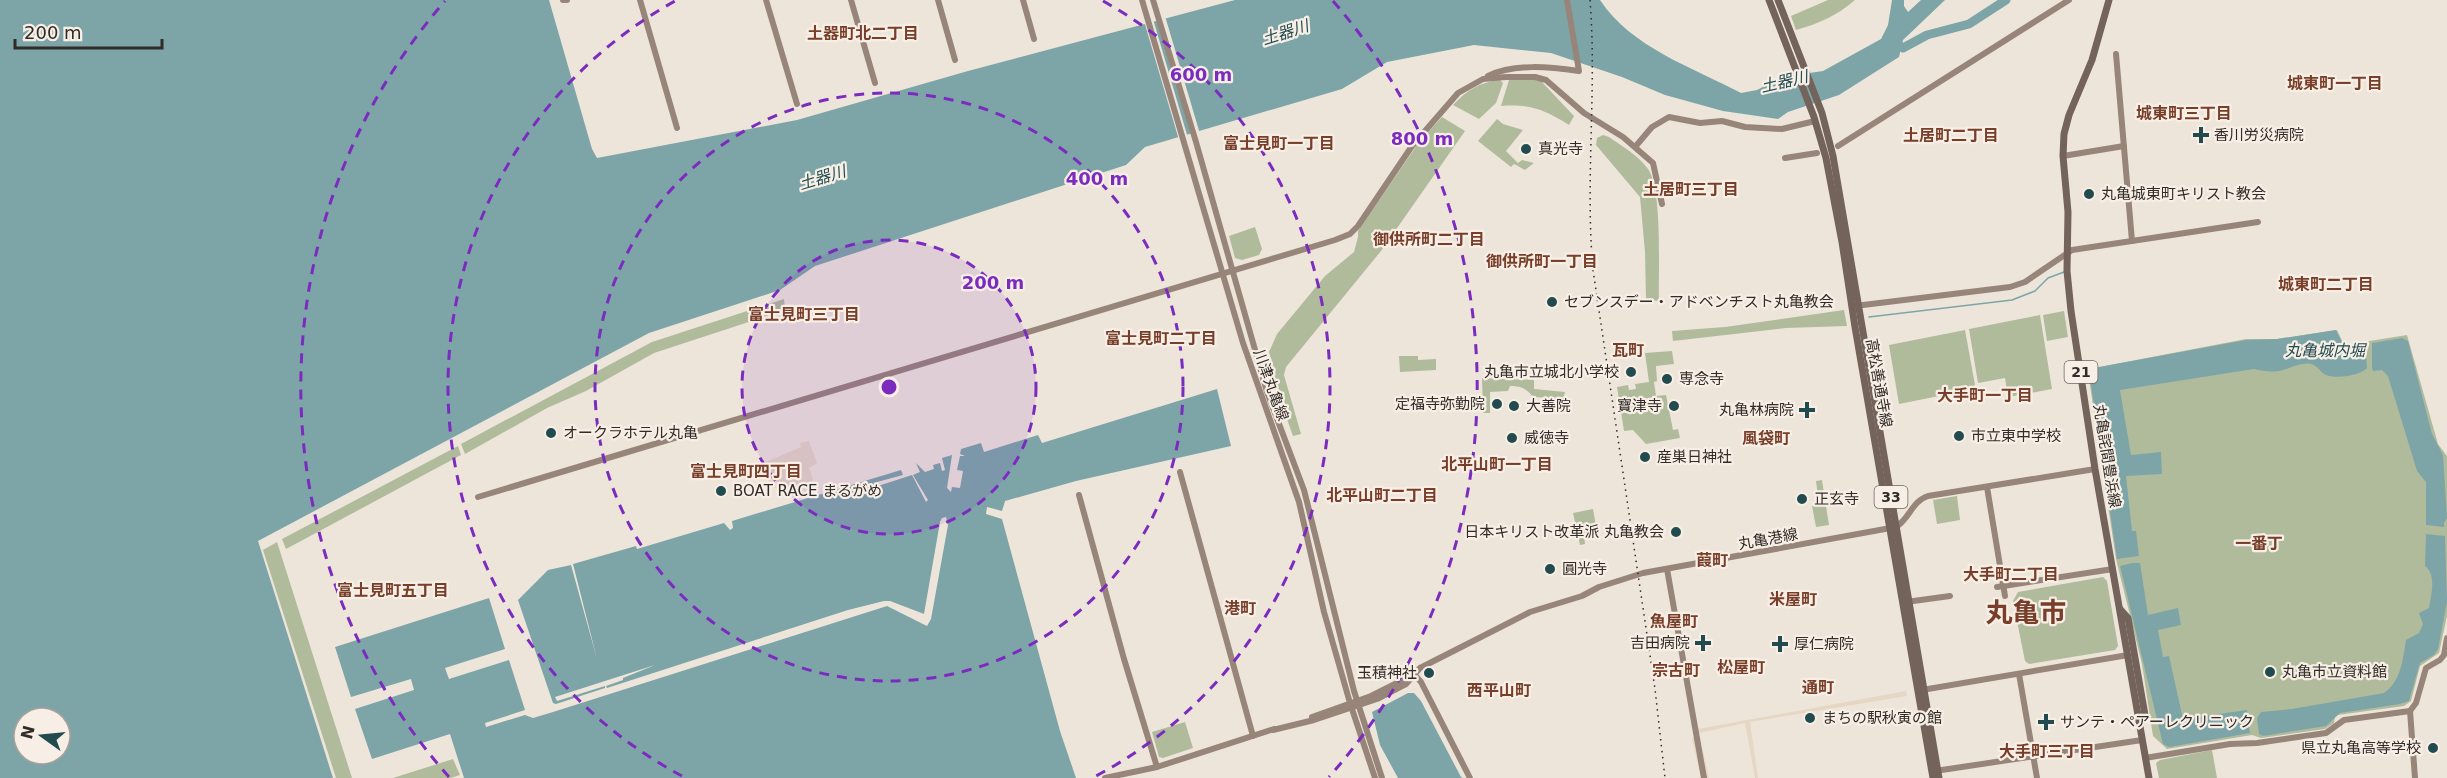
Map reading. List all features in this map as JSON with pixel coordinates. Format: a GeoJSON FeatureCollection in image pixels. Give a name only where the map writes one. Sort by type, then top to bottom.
{"type":"FeatureCollection","features":[{"type":"Feature","properties":{"kind":"main road","name":"高松善通寺線"},"geometry":{"type":"LineString","coordinates":[[1769,0],[1814,119],[1826,158],[1855,306]]}},
{"type":"Feature","properties":{"kind":"main road","name":"高松善通寺線"},"geometry":{"type":"LineString","coordinates":[[1778,0],[1822,113],[1835,166],[1855,306],[1935,775]]}},
{"type":"Feature","properties":{"kind":"main road","name":"丸亀詫間豊浜線"},"geometry":{"type":"LineString","coordinates":[[2109,0],[2092,60],[2067,121],[2063,143],[2067,212],[2067,271],[2095,470],[2149,778]]}},
{"type":"Feature","properties":{"kind":"main road"},"geometry":{"type":"LineString","coordinates":[[2120,609],[2128,618],[2130,627],[2145,715],[2140,725]]}},
{"type":"Feature","properties":{"kind":"street"},"geometry":{"type":"LineString","coordinates":[[640,0],[677,128]]}},
{"type":"Feature","properties":{"kind":"street"},"geometry":{"type":"LineString","coordinates":[[766,0],[797,104]]}},
{"type":"Feature","properties":{"kind":"street"},"geometry":{"type":"LineString","coordinates":[[851,0],[875,83]]}},
{"type":"Feature","properties":{"kind":"street"},"geometry":{"type":"LineString","coordinates":[[938,0],[955,60]]}},
{"type":"Feature","properties":{"kind":"street"},"geometry":{"type":"LineString","coordinates":[[1023,0],[1034,39]]}},
{"type":"Feature","properties":{"kind":"street","name":"川津丸亀線"},"geometry":{"type":"LineString","coordinates":[[1142,0],[1149,17],[1222,273],[1254,375],[1299,502],[1324,612],[1375,778]]}},
{"type":"Feature","properties":{"kind":"street","name":"川津丸亀線"},"geometry":{"type":"LineString","coordinates":[[1153,0],[1267,392],[1304,490],[1354,705],[1382,778]]}},
{"type":"Feature","properties":{"kind":"street"},"geometry":{"type":"LineString","coordinates":[[478,497],[1350,234],[1358,226],[1412,146],[1458,93],[1498,71],[1560,68],[1579,71],[1567,0]]}},
{"type":"Feature","properties":{"kind":"street"},"geometry":{"type":"LineString","coordinates":[[1838,146],[2068,0]]}},
{"type":"Feature","properties":{"kind":"street"},"geometry":{"type":"LineString","coordinates":[[2116,54],[2132,241]]}},
{"type":"Feature","properties":{"kind":"street"},"geometry":{"type":"LineString","coordinates":[[1483,79],[1527,76],[1546,80],[1584,113],[1606,125],[1653,162],[1662,204]]}},
{"type":"Feature","properties":{"kind":"street"},"geometry":{"type":"LineString","coordinates":[[1635,147],[1652,128],[1669,117],[1700,123],[1722,121],[1745,127],[1782,129],[1814,119]]}},
{"type":"Feature","properties":{"kind":"street"},"geometry":{"type":"LineString","coordinates":[[2063,156],[2124,146]]}},
{"type":"Feature","properties":{"kind":"street"},"geometry":{"type":"LineString","coordinates":[[1785,158],[1817,153]]}},
{"type":"Feature","properties":{"kind":"street"},"geometry":{"type":"LineString","coordinates":[[1855,306],[2010,287],[2025,282],[2078,249],[2258,222]]}},
{"type":"Feature","properties":{"kind":"street"},"geometry":{"type":"LineString","coordinates":[[1893,527],[1903,522],[1912,506],[1922,498],[2095,470]]}},
{"type":"Feature","properties":{"kind":"street"},"geometry":{"type":"LineString","coordinates":[[1180,472],[1253,736]]}},
{"type":"Feature","properties":{"kind":"street"},"geometry":{"type":"LineString","coordinates":[[1988,487],[2000,587],[2005,596]]}},
{"type":"Feature","properties":{"kind":"street"},"geometry":{"type":"LineString","coordinates":[[1079,495],[1124,659],[1157,767]]}},
{"type":"Feature","properties":{"kind":"street","name":"丸亀港線"},"geometry":{"type":"LineString","coordinates":[[1105,778],[1157,767],[1354,705],[1406,684],[1420,668],[1530,612],[1582,596],[1626,577],[1893,527]]}},
{"type":"Feature","properties":{"kind":"street"},"geometry":{"type":"LineString","coordinates":[[1667,569],[1694,732],[1704,778]]}},
{"type":"Feature","properties":{"kind":"street"},"geometry":{"type":"LineString","coordinates":[[2000,587],[2113,569]]}},
{"type":"Feature","properties":{"kind":"street"},"geometry":{"type":"LineString","coordinates":[[1906,602],[1950,596]]}},
{"type":"Feature","properties":{"kind":"street"},"geometry":{"type":"LineString","coordinates":[[2415,778],[2410,711],[2416,703],[2424,671],[2444,655],[2447,638]]}},
{"type":"Feature","properties":{"kind":"street"},"geometry":{"type":"LineString","coordinates":[[1921,691],[2128,655]]}},
{"type":"Feature","properties":{"kind":"street"},"geometry":{"type":"LineString","coordinates":[[1414,674],[1421,682],[1470,778]]}},
{"type":"Feature","properties":{"kind":"street"},"geometry":{"type":"LineString","coordinates":[[2019,674],[2037,778]]}},
{"type":"Feature","properties":{"kind":"street"},"geometry":{"type":"LineString","coordinates":[[2145,758],[2230,744],[2257,743],[2326,733],[2344,720],[2410,711]]}},
{"type":"Feature","properties":{"kind":"street"},"geometry":{"type":"LineString","coordinates":[[1935,775],[2034,756],[2142,740]]}},
{"type":"Feature","properties":{"kind":"green space"},"geometry":{"type":"Polygon","coordinates":[[[1828,0],[1855,0],[1827,18],[1796,30],[1791,16],[1828,0]]]}},
{"type":"Feature","properties":{"kind":"green space"},"geometry":{"type":"Polygon","coordinates":[[[1523,78],[1540,80],[1574,116],[1569,125],[1536,109],[1501,106],[1509,80],[1523,78]]]}},
{"type":"Feature","properties":{"kind":"green space"},"geometry":{"type":"Polygon","coordinates":[[[1500,80],[1503,83],[1496,103],[1479,119],[1453,105],[1474,88],[1500,80]]]}},
{"type":"Feature","properties":{"kind":"green space"},"geometry":{"type":"Polygon","coordinates":[[[1442,117],[1465,131],[1381,251],[1286,367],[1284,375],[1301,434],[1293,436],[1271,374],[1275,372],[1269,352],[1277,334],[1325,276],[1354,252],[1358,231],[1419,142],[1442,117]]]}},
{"type":"Feature","properties":{"kind":"green space"},"geometry":{"type":"Polygon","coordinates":[[[1497,119],[1503,124],[1523,130],[1506,151],[1518,163],[1522,160],[1534,163],[1525,170],[1514,164],[1511,167],[1478,141],[1497,119]]]}},
{"type":"Feature","properties":{"kind":"green space"},"geometry":{"type":"Polygon","coordinates":[[[1603,135],[1630,151],[1640,160],[1648,169],[1653,180],[1658,213],[1659,301],[1646,300],[1640,197],[1596,145],[1597,138],[1603,135]]]}},
{"type":"Feature","properties":{"kind":"green space"},"geometry":{"type":"Polygon","coordinates":[[[1255,227],[1262,249],[1259,255],[1242,260],[1235,258],[1229,236],[1255,227]]]}},
{"type":"Feature","properties":{"kind":"green space"},"geometry":{"type":"Polygon","coordinates":[[[784,299],[785,310],[654,353],[586,391],[547,408],[465,454],[461,444],[652,342],[784,299]]]}},
{"type":"Feature","properties":{"kind":"green space"},"geometry":{"type":"Polygon","coordinates":[[[1844,310],[1847,326],[1786,328],[1673,341],[1672,331],[1725,327],[1844,310]]]}},
{"type":"Feature","properties":{"kind":"green space"},"geometry":{"type":"Polygon","coordinates":[[[2064,311],[2068,337],[2047,341],[2043,315],[2064,311]]]}},
{"type":"Feature","properties":{"kind":"green space"},"geometry":{"type":"Polygon","coordinates":[[[2040,315],[2052,389],[2008,397],[2005,378],[1978,383],[1969,329],[2040,315]]]}},
{"type":"Feature","properties":{"kind":"green space"},"geometry":{"type":"Polygon","coordinates":[[[1965,330],[1975,385],[1969,390],[1899,404],[1889,345],[1965,330]]]}},
{"type":"Feature","properties":{"kind":"green space"},"geometry":{"type":"Polygon","coordinates":[[[2337,330],[2344,345],[2407,335],[2438,444],[2447,456],[2447,616],[2439,653],[2420,666],[2411,701],[2404,706],[2338,715],[2334,723],[2325,729],[2261,738],[2252,735],[2167,749],[2153,736],[2142,664],[2116,559],[2088,372],[2094,368],[2246,339],[2277,339],[2337,330]]]}},
{"type":"Feature","properties":{"kind":"green space"},"geometry":{"type":"Polygon","coordinates":[[[1672,351],[1674,364],[1656,366],[1657,381],[1654,382],[1656,396],[1666,395],[1673,430],[1678,429],[1680,438],[1646,444],[1633,430],[1624,431],[1617,387],[1628,385],[1629,390],[1636,389],[1635,384],[1649,382],[1645,353],[1672,351]]]}},
{"type":"Feature","properties":{"kind":"green space"},"geometry":{"type":"Polygon","coordinates":[[[1399,356],[1418,356],[1418,360],[1436,359],[1436,370],[1400,372],[1399,356]]]}},
{"type":"Feature","properties":{"kind":"green space"},"geometry":{"type":"Polygon","coordinates":[[[1482,378],[1534,380],[1534,389],[1565,392],[1562,405],[1552,403],[1552,398],[1533,397],[1523,388],[1510,386],[1508,391],[1490,392],[1490,413],[1483,413],[1482,378]]]}},
{"type":"Feature","properties":{"kind":"green space"},"geometry":{"type":"Polygon","coordinates":[[[458,446],[461,455],[286,549],[282,539],[458,446]]]}},
{"type":"Feature","properties":{"kind":"green space"},"geometry":{"type":"Polygon","coordinates":[[[1822,480],[1829,525],[1816,527],[1812,506],[1819,505],[1816,481],[1822,480]]]}},
{"type":"Feature","properties":{"kind":"green space"},"geometry":{"type":"Polygon","coordinates":[[[1957,496],[1960,520],[1937,524],[1933,500],[1957,496]]]}},
{"type":"Feature","properties":{"kind":"green space"},"geometry":{"type":"Polygon","coordinates":[[[1593,509],[1597,532],[1584,535],[1585,544],[1580,545],[1573,513],[1593,509]]]}},
{"type":"Feature","properties":{"kind":"green space"},"geometry":{"type":"Polygon","coordinates":[[[277,542],[352,778],[336,778],[263,550],[277,542]]]}},
{"type":"Feature","properties":{"kind":"green space"},"geometry":{"type":"Polygon","coordinates":[[[2103,577],[2107,581],[2118,646],[2115,650],[2029,664],[2025,661],[2013,601],[2018,592],[2103,577]]]}},
{"type":"Feature","properties":{"kind":"green space"},"geometry":{"type":"Polygon","coordinates":[[[1185,722],[1193,748],[1163,758],[1159,757],[1152,732],[1185,722]]]}},
{"type":"Feature","properties":{"kind":"green space"},"geometry":{"type":"Polygon","coordinates":[[[2212,750],[2217,778],[2159,778],[2156,763],[2160,760],[2212,750]]]}},
{"type":"Feature","properties":{"kind":"green space"},"geometry":{"type":"Polygon","coordinates":[[[453,759],[460,775],[451,778],[393,778],[453,759]]]}},
{"type":"Feature","properties":{"kind":"shaded area"},"geometry":{"type":"Polygon","coordinates":[[[809,441],[817,463],[809,468],[813,479],[811,483],[786,490],[770,487],[763,463],[801,447],[800,443],[809,441]]]}},
{"type":"Feature","properties":{"kind":"shaded area"},"geometry":{"type":"Polygon","coordinates":[[[1906,691],[1907,696],[1750,722],[1758,778],[1755,778],[1745,723],[1699,733],[1709,778],[1701,778],[1692,739],[1698,729],[1906,691]]]}},
{"type":"Feature","properties":{"kind":"water","name":"土器川"},"geometry":{"type":"Polygon","coordinates":[[[0,0],[549,0],[592,149],[597,158],[797,120],[968,71],[1235,0],[1600,0],[1613,17],[1646,44],[1741,93],[1757,90],[1782,77],[1823,71],[1881,39],[1888,25],[1892,0],[1904,0],[1904,6],[1908,12],[1921,0],[1945,0],[1903,40],[1899,57],[1839,95],[1788,112],[1778,119],[1723,111],[1665,95],[1622,77],[1551,53],[1474,45],[1387,62],[1342,89],[1145,147],[1126,165],[815,266],[780,290],[649,333],[258,541],[333,778],[0,778],[0,0]]]}},
{"type":"Feature","properties":{"kind":"water","name":"丸亀城内堀"},"geometry":{"type":"Polygon","coordinates":[[[2336,330],[2344,346],[2365,344],[2367,368],[2363,371],[2336,377],[2324,374],[2313,365],[2304,364],[2279,371],[2254,369],[2120,390],[2131,455],[2161,452],[2162,474],[2126,476],[2132,531],[2136,531],[2139,556],[2117,559],[2089,372],[2094,368],[2246,340],[2277,339],[2336,330]]]}},
{"type":"Feature","properties":{"kind":"water","name":"丸亀城内堀"},"geometry":{"type":"Polygon","coordinates":[[[2402,338],[2408,341],[2432,434],[2443,455],[2447,518],[2444,527],[2426,525],[2426,482],[2417,471],[2388,376],[2382,370],[2373,371],[2372,368],[2372,343],[2402,338]]]}},
{"type":"Feature","properties":{"kind":"water"},"geometry":{"type":"Polygon","coordinates":[[[1217,389],[1231,446],[1076,481],[1005,501],[1002,511],[987,507],[986,514],[1002,519],[1060,731],[1076,778],[464,778],[450,734],[372,759],[355,709],[414,690],[411,679],[351,697],[335,647],[489,598],[505,649],[445,668],[449,679],[509,660],[525,710],[485,723],[486,727],[525,715],[533,718],[553,712],[887,606],[927,626],[931,619],[948,525],[946,517],[940,522],[924,614],[890,601],[884,601],[848,610],[607,688],[606,686],[655,665],[555,697],[557,701],[605,686],[605,688],[556,704],[553,703],[518,600],[548,570],[571,565],[597,659],[573,564],[636,546],[637,549],[724,523],[730,530],[733,528],[732,521],[901,470],[903,475],[877,482],[878,486],[912,475],[926,502],[928,500],[913,475],[920,472],[916,463],[925,472],[934,469],[933,465],[940,463],[942,471],[945,470],[942,458],[952,455],[947,488],[951,492],[952,487],[960,488],[963,471],[957,470],[960,456],[965,456],[960,454],[961,449],[981,443],[984,452],[1038,435],[1042,443],[1217,389]]]}},
{"type":"Feature","properties":{"kind":"water"},"geometry":{"type":"Polygon","coordinates":[[[2426,534],[2445,536],[2447,602],[2438,649],[2434,655],[2420,663],[2409,701],[2340,713],[2326,726],[2263,736],[2259,734],[2257,718],[2261,712],[2384,693],[2390,688],[2398,676],[2406,640],[2419,633],[2423,624],[2419,613],[2429,608],[2432,580],[2425,566],[2426,534]]]}},
{"type":"Feature","properties":{"kind":"water"},"geometry":{"type":"Polygon","coordinates":[[[2140,563],[2148,615],[2178,608],[2181,625],[2158,630],[2163,657],[2169,656],[2183,719],[2247,710],[2250,733],[2169,747],[2163,744],[2120,566],[2140,563]]]}},
{"type":"Feature","properties":{"kind":"water"},"geometry":{"type":"Polygon","coordinates":[[[1408,693],[1414,693],[1421,701],[1463,778],[1398,778],[1380,745],[1372,712],[1408,693]]]}},
{"type":"Feature","properties":{"kind":"pier"},"geometry":{"type":"Polygon","coordinates":[[[1165,16],[1200,134],[1192,137],[1156,18],[1165,16]]]}},
{"type":"Feature","properties":{"kind":"pier"},"geometry":{"type":"Polygon","coordinates":[[[1153,19],[1188,138],[1179,140],[1144,21],[1153,19]]]}},
{"type":"Feature","properties":{"kind":"waterway"},"geometry":{"type":"LineString","coordinates":[[1893,41],[1903,48],[1927,35],[1969,24],[2006,0]]}},
{"type":"Feature","properties":{"kind":"waterway"},"geometry":{"type":"LineString","coordinates":[[1869,317],[2012,300],[2035,291],[2048,278],[2064,272]]}},
{"type":"Feature","properties":{"kind":"railway"},"geometry":{"type":"LineString","coordinates":[[1590,0],[1592,34],[1590,202],[1593,270],[1655,689],[1665,778]]}},
{"type":"Feature","properties":{"kind":"place","name":"香川労災病院"},"geometry":{"type":"Point","coordinates":[2201,135]}},
{"type":"Feature","properties":{"kind":"place","name":"真光寺"},"geometry":{"type":"Point","coordinates":[1526,149]}},
{"type":"Feature","properties":{"kind":"place","name":"丸亀城東町キリスト教会"},"geometry":{"type":"Point","coordinates":[2089,194]}},
{"type":"Feature","properties":{"kind":"place","name":"セブンスデー・アドベンチスト丸亀教会"},"geometry":{"type":"Point","coordinates":[1552,302]}},
{"type":"Feature","properties":{"kind":"place","name":"丸亀市立城北小学校"},"geometry":{"type":"Point","coordinates":[1631,372]}},
{"type":"Feature","properties":{"kind":"place","name":"専念寺"},"geometry":{"type":"Point","coordinates":[1667,379]}},
{"type":"Feature","properties":{"kind":"place","name":"定福寺弥勤院"},"geometry":{"type":"Point","coordinates":[1497,404]}},
{"type":"Feature","properties":{"kind":"place","name":"大善院"},"geometry":{"type":"Point","coordinates":[1514,406]}},
{"type":"Feature","properties":{"kind":"place","name":"寶津寺"},"geometry":{"type":"Point","coordinates":[1674,406]}},
{"type":"Feature","properties":{"kind":"place","name":"丸亀林病院"},"geometry":{"type":"Point","coordinates":[1807,410]}},
{"type":"Feature","properties":{"kind":"place","name":"オークラホテル丸亀"},"geometry":{"type":"Point","coordinates":[551,433]}},
{"type":"Feature","properties":{"kind":"place","name":"市立東中学校"},"geometry":{"type":"Point","coordinates":[1959,436]}},
{"type":"Feature","properties":{"kind":"place","name":"威徳寺"},"geometry":{"type":"Point","coordinates":[1512,438]}},
{"type":"Feature","properties":{"kind":"place","name":"産巣日神社"},"geometry":{"type":"Point","coordinates":[1645,457]}},
{"type":"Feature","properties":{"kind":"place","name":"BOAT RACE まるがめ"},"geometry":{"type":"Point","coordinates":[721,491]}},
{"type":"Feature","properties":{"kind":"place","name":"正玄寺"},"geometry":{"type":"Point","coordinates":[1802,499]}},
{"type":"Feature","properties":{"kind":"place","name":"日本キリスト改革派 丸亀教会"},"geometry":{"type":"Point","coordinates":[1676,532]}},
{"type":"Feature","properties":{"kind":"place","name":"圓光寺"},"geometry":{"type":"Point","coordinates":[1550,569]}},
{"type":"Feature","properties":{"kind":"place","name":"吉田病院"},"geometry":{"type":"Point","coordinates":[1703,643]}},
{"type":"Feature","properties":{"kind":"place","name":"厚仁病院"},"geometry":{"type":"Point","coordinates":[1780,644]}},
{"type":"Feature","properties":{"kind":"place","name":"丸亀市立資料館"},"geometry":{"type":"Point","coordinates":[2270,672]}},
{"type":"Feature","properties":{"kind":"place","name":"玉積神社"},"geometry":{"type":"Point","coordinates":[1429,673]}},
{"type":"Feature","properties":{"kind":"place","name":"まちの駅秋寅の館"},"geometry":{"type":"Point","coordinates":[1810,718]}},
{"type":"Feature","properties":{"kind":"place","name":"サンテ・ペアーレクリニック"},"geometry":{"type":"Point","coordinates":[2046,722]}},
{"type":"Feature","properties":{"kind":"place","name":"県立丸亀高等学校"},"geometry":{"type":"Point","coordinates":[2433,748]}},
{"type":"Feature","properties":{"kind":"district","name":"土器町北二丁目"},"geometry":{"type":"Point","coordinates":[863,33]}},
{"type":"Feature","properties":{"kind":"district","name":"城東町一丁目"},"geometry":{"type":"Point","coordinates":[2335,83]}},
{"type":"Feature","properties":{"kind":"district","name":"城東町三丁目"},"geometry":{"type":"Point","coordinates":[2184,113]}},
{"type":"Feature","properties":{"kind":"district","name":"土居町二丁目"},"geometry":{"type":"Point","coordinates":[1951,135]}},
{"type":"Feature","properties":{"kind":"district","name":"富士見町一丁目"},"geometry":{"type":"Point","coordinates":[1279,143]}},
{"type":"Feature","properties":{"kind":"district","name":"土居町三丁目"},"geometry":{"type":"Point","coordinates":[1691,189]}},
{"type":"Feature","properties":{"kind":"district","name":"御供所町二丁目"},"geometry":{"type":"Point","coordinates":[1429,239]}},
{"type":"Feature","properties":{"kind":"district","name":"御供所町一丁目"},"geometry":{"type":"Point","coordinates":[1542,261]}},
{"type":"Feature","properties":{"kind":"district","name":"城東町二丁目"},"geometry":{"type":"Point","coordinates":[2326,284]}},
{"type":"Feature","properties":{"kind":"district","name":"富士見町三丁目"},"geometry":{"type":"Point","coordinates":[804,314]}},
{"type":"Feature","properties":{"kind":"district","name":"富士見町二丁目"},"geometry":{"type":"Point","coordinates":[1161,338]}},
{"type":"Feature","properties":{"kind":"district","name":"瓦町"},"geometry":{"type":"Point","coordinates":[1628,350]}},
{"type":"Feature","properties":{"kind":"district","name":"大手町一丁目"},"geometry":{"type":"Point","coordinates":[1985,395]}},
{"type":"Feature","properties":{"kind":"district","name":"風袋町"},"geometry":{"type":"Point","coordinates":[1766,438]}},
{"type":"Feature","properties":{"kind":"district","name":"北平山町一丁目"},"geometry":{"type":"Point","coordinates":[1497,464]}},
{"type":"Feature","properties":{"kind":"district","name":"富士見町四丁目"},"geometry":{"type":"Point","coordinates":[746,471]}},
{"type":"Feature","properties":{"kind":"district","name":"北平山町二丁目"},"geometry":{"type":"Point","coordinates":[1382,495]}},
{"type":"Feature","properties":{"kind":"district","name":"一番丁"},"geometry":{"type":"Point","coordinates":[2259,543]}},
{"type":"Feature","properties":{"kind":"district","name":"葭町"},"geometry":{"type":"Point","coordinates":[1712,560]}},
{"type":"Feature","properties":{"kind":"district","name":"大手町二丁目"},"geometry":{"type":"Point","coordinates":[2011,574]}},
{"type":"Feature","properties":{"kind":"district","name":"富士見町五丁目"},"geometry":{"type":"Point","coordinates":[393,590]}},
{"type":"Feature","properties":{"kind":"district","name":"米屋町"},"geometry":{"type":"Point","coordinates":[1793,599]}},
{"type":"Feature","properties":{"kind":"district","name":"港町"},"geometry":{"type":"Point","coordinates":[1240,608]}},
{"type":"Feature","properties":{"kind":"district","name":"丸亀市"},"geometry":{"type":"Point","coordinates":[2026,613]}},
{"type":"Feature","properties":{"kind":"district","name":"魚屋町"},"geometry":{"type":"Point","coordinates":[1674,621]}},
{"type":"Feature","properties":{"kind":"district","name":"松屋町"},"geometry":{"type":"Point","coordinates":[1741,667]}},
{"type":"Feature","properties":{"kind":"district","name":"宗古町"},"geometry":{"type":"Point","coordinates":[1676,670]}},
{"type":"Feature","properties":{"kind":"district","name":"通町"},"geometry":{"type":"Point","coordinates":[1818,687]}},
{"type":"Feature","properties":{"kind":"district","name":"西平山町"},"geometry":{"type":"Point","coordinates":[1499,690]}},
{"type":"Feature","properties":{"kind":"district","name":"大手町三丁目"},"geometry":{"type":"Point","coordinates":[2047,751]}}]}
